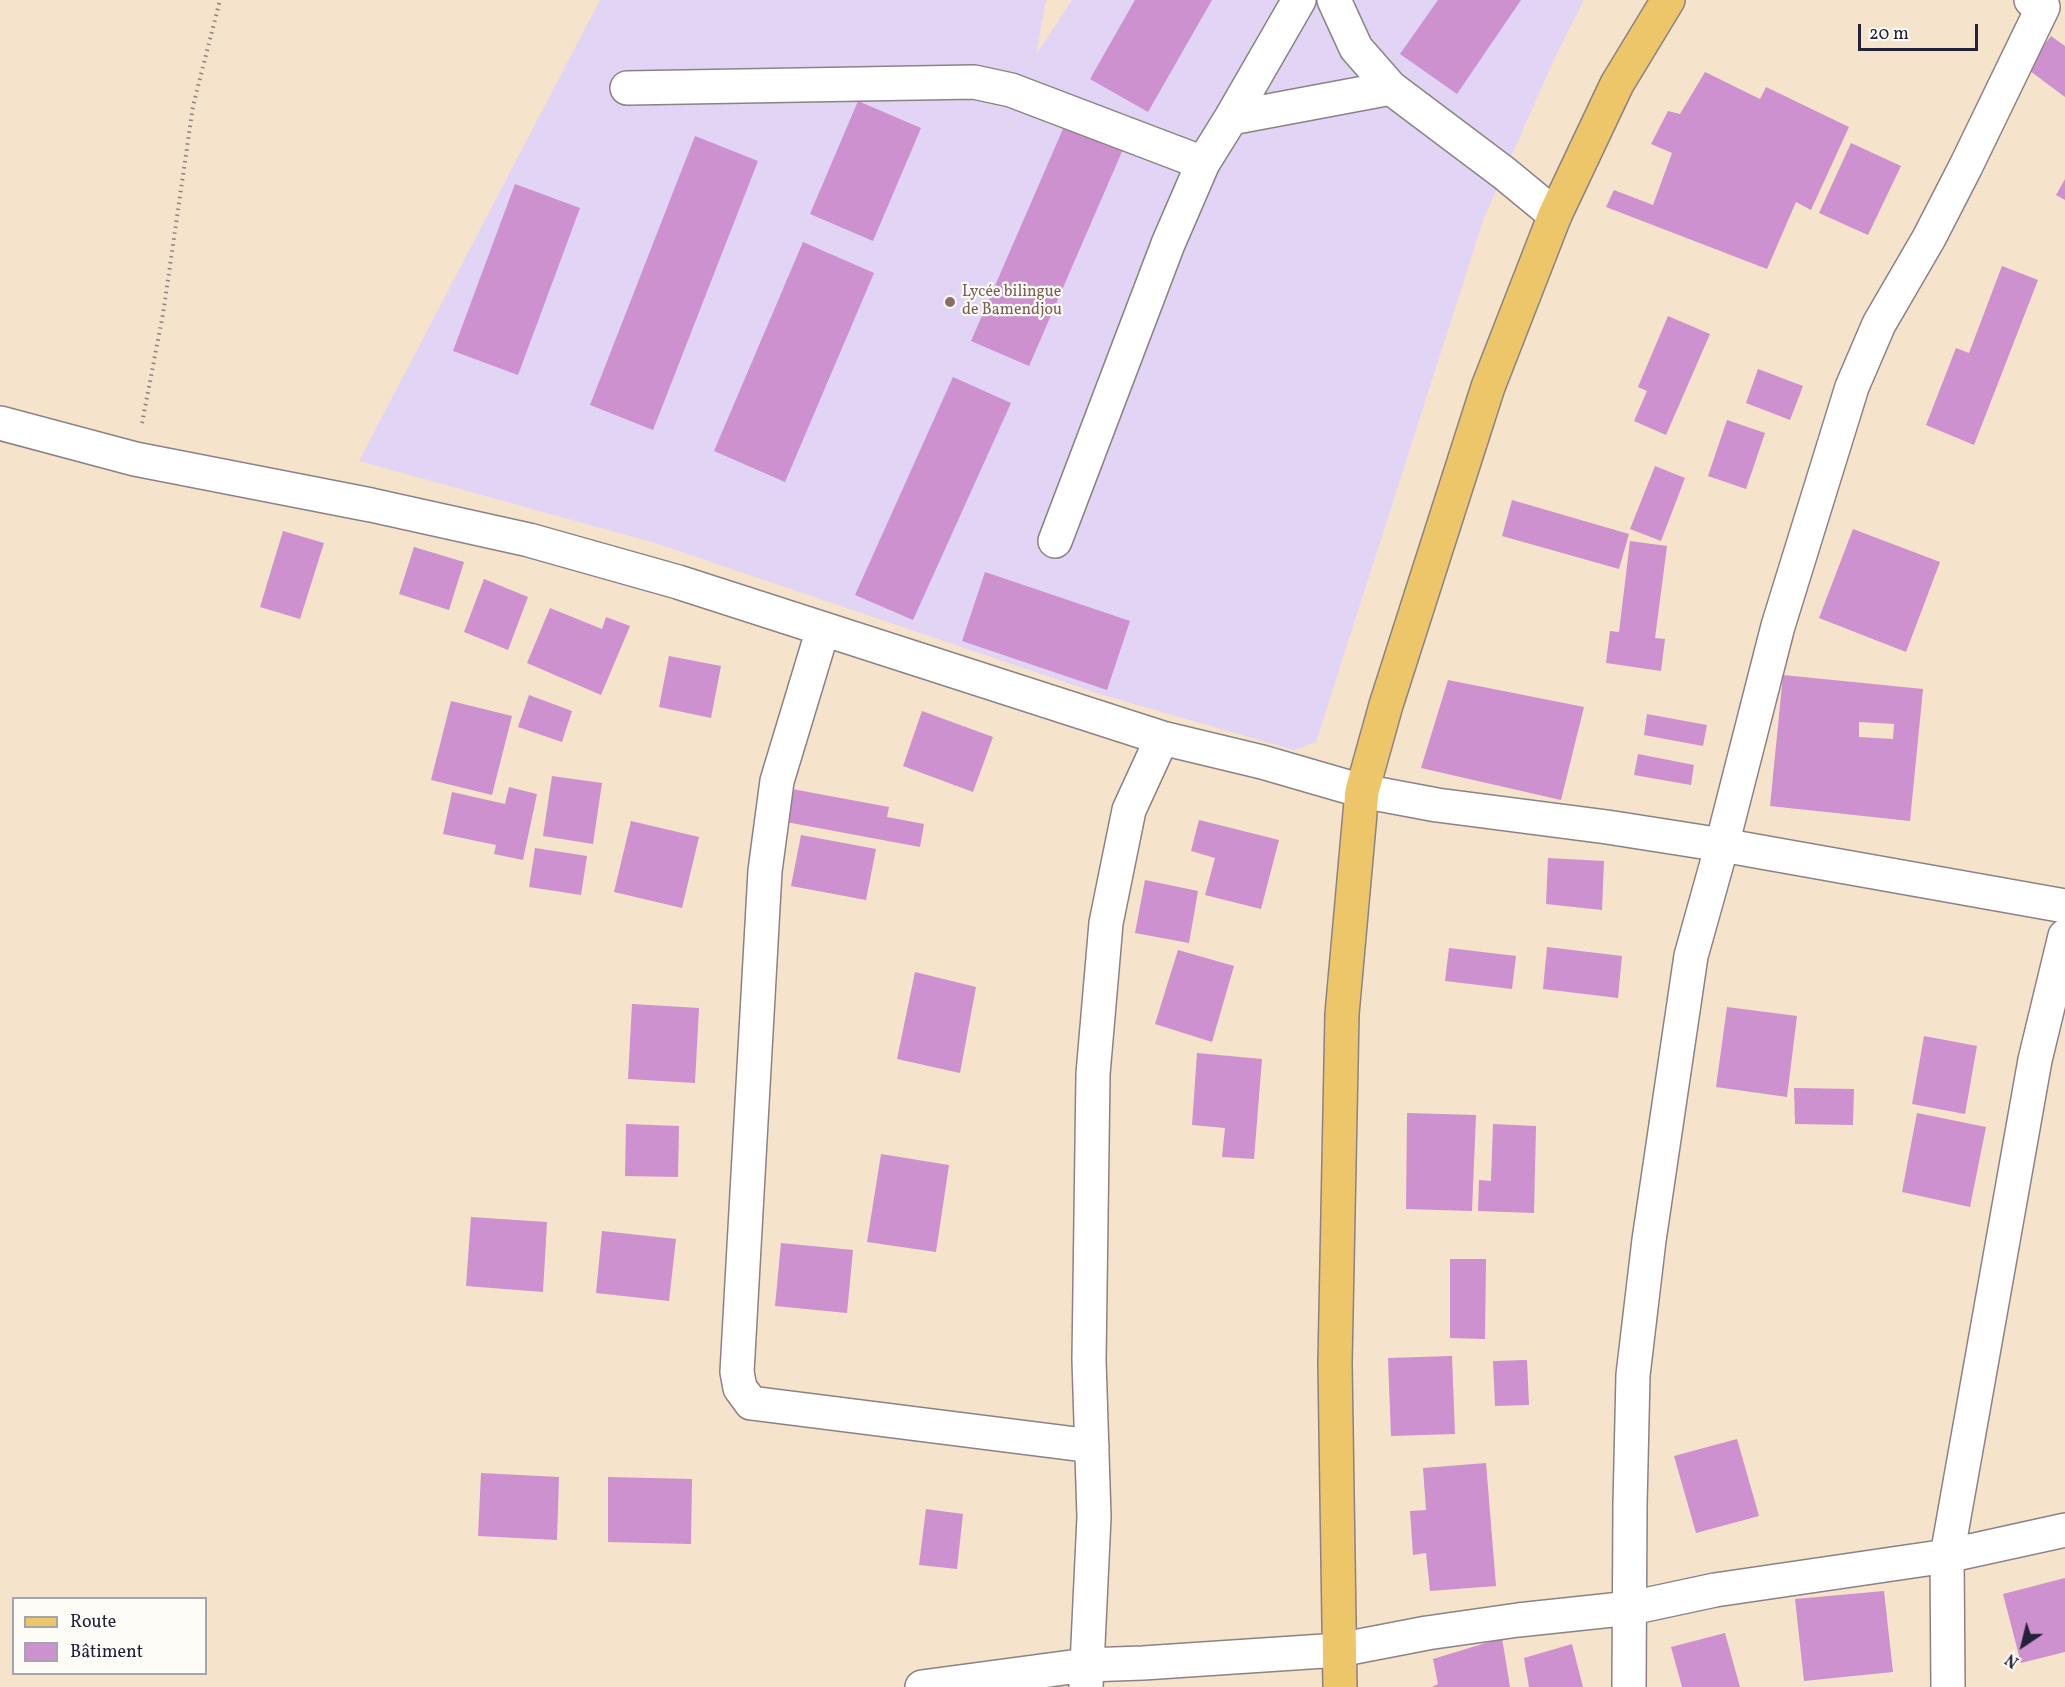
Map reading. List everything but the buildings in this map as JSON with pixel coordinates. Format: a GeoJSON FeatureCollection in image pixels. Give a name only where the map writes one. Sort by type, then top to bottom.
{"type":"FeatureCollection","features":[{"type":"Feature","properties":{"kind":"main road"},"geometry":{"type":"LineString","coordinates":[[1340,1687],[1335,1362],[1342,1014],[1362,791],[1386,705],[1488,387],[1555,215],[1617,84],[1668,0]]}},
{"type":"Feature","properties":{"kind":"street"},"geometry":{"type":"LineString","coordinates":[[1055,541],[1168,244],[1203,163],[1232,118],[1299,0]]}},
{"type":"Feature","properties":{"kind":"street"},"geometry":{"type":"LineString","coordinates":[[1334,0],[1356,48],[1391,88],[1504,173],[1555,215]]}},
{"type":"Feature","properties":{"kind":"street"},"geometry":{"type":"LineString","coordinates":[[1629,1687],[1633,1375],[1691,956],[1778,626],[1852,387],[1879,324],[1929,238],[2046,7]]}},
{"type":"Feature","properties":{"kind":"street"},"geometry":{"type":"LineString","coordinates":[[627,88],[974,82],[1011,90],[1203,163]]}},
{"type":"Feature","properties":{"kind":"street"},"geometry":{"type":"LineString","coordinates":[[1232,118],[1391,88]]}},
{"type":"Feature","properties":{"kind":"street"},"geometry":{"type":"LineString","coordinates":[[0,423],[135,459],[371,505],[529,540],[678,582],[1162,738],[1262,762],[1362,791],[1437,806],[1608,827],[1722,845],[2065,906]]}},
{"type":"Feature","properties":{"kind":"street"},"geometry":{"type":"LineString","coordinates":[[823,629],[777,781],[765,871],[737,1372],[740,1388],[751,1403],[1092,1446]]}},
{"type":"Feature","properties":{"kind":"street"},"geometry":{"type":"LineString","coordinates":[[1086,1676],[1094,1517],[1089,1360],[1093,1074],[1106,923],[1129,810],[1162,738]]}},
{"type":"Feature","properties":{"kind":"street"},"geometry":{"type":"LineString","coordinates":[[1948,1687],[1947,1556],[2035,1060],[2065,936]]}},
{"type":"Feature","properties":{"kind":"street"},"geometry":{"type":"LineString","coordinates":[[922,1687],[953,1681],[1086,1676],[1143,1663],[1339,1650],[1461,1628],[1631,1608],[1715,1590],[1947,1556],[2065,1530]]}},
{"type":"Feature","properties":{"kind":"path"},"geometry":{"type":"LineString","coordinates":[[135,459],[163,314],[193,106],[220,0]]}},
{"type":"Feature","properties":{"kind":"shaded area","name":"Lycée bilingue de Bamendjou"},"geometry":{"type":"Polygon","coordinates":[[[600,0],[1046,0],[1036,55],[1072,0],[1584,0],[1556,55],[1484,218],[1316,742],[1294,750],[1103,695],[655,543],[359,461],[600,0]]]}},
{"type":"Feature","properties":{"kind":"place","name":"Lycée bilingue de Bamendjou"},"geometry":{"type":"Point","coordinates":[950,302]}}]}
